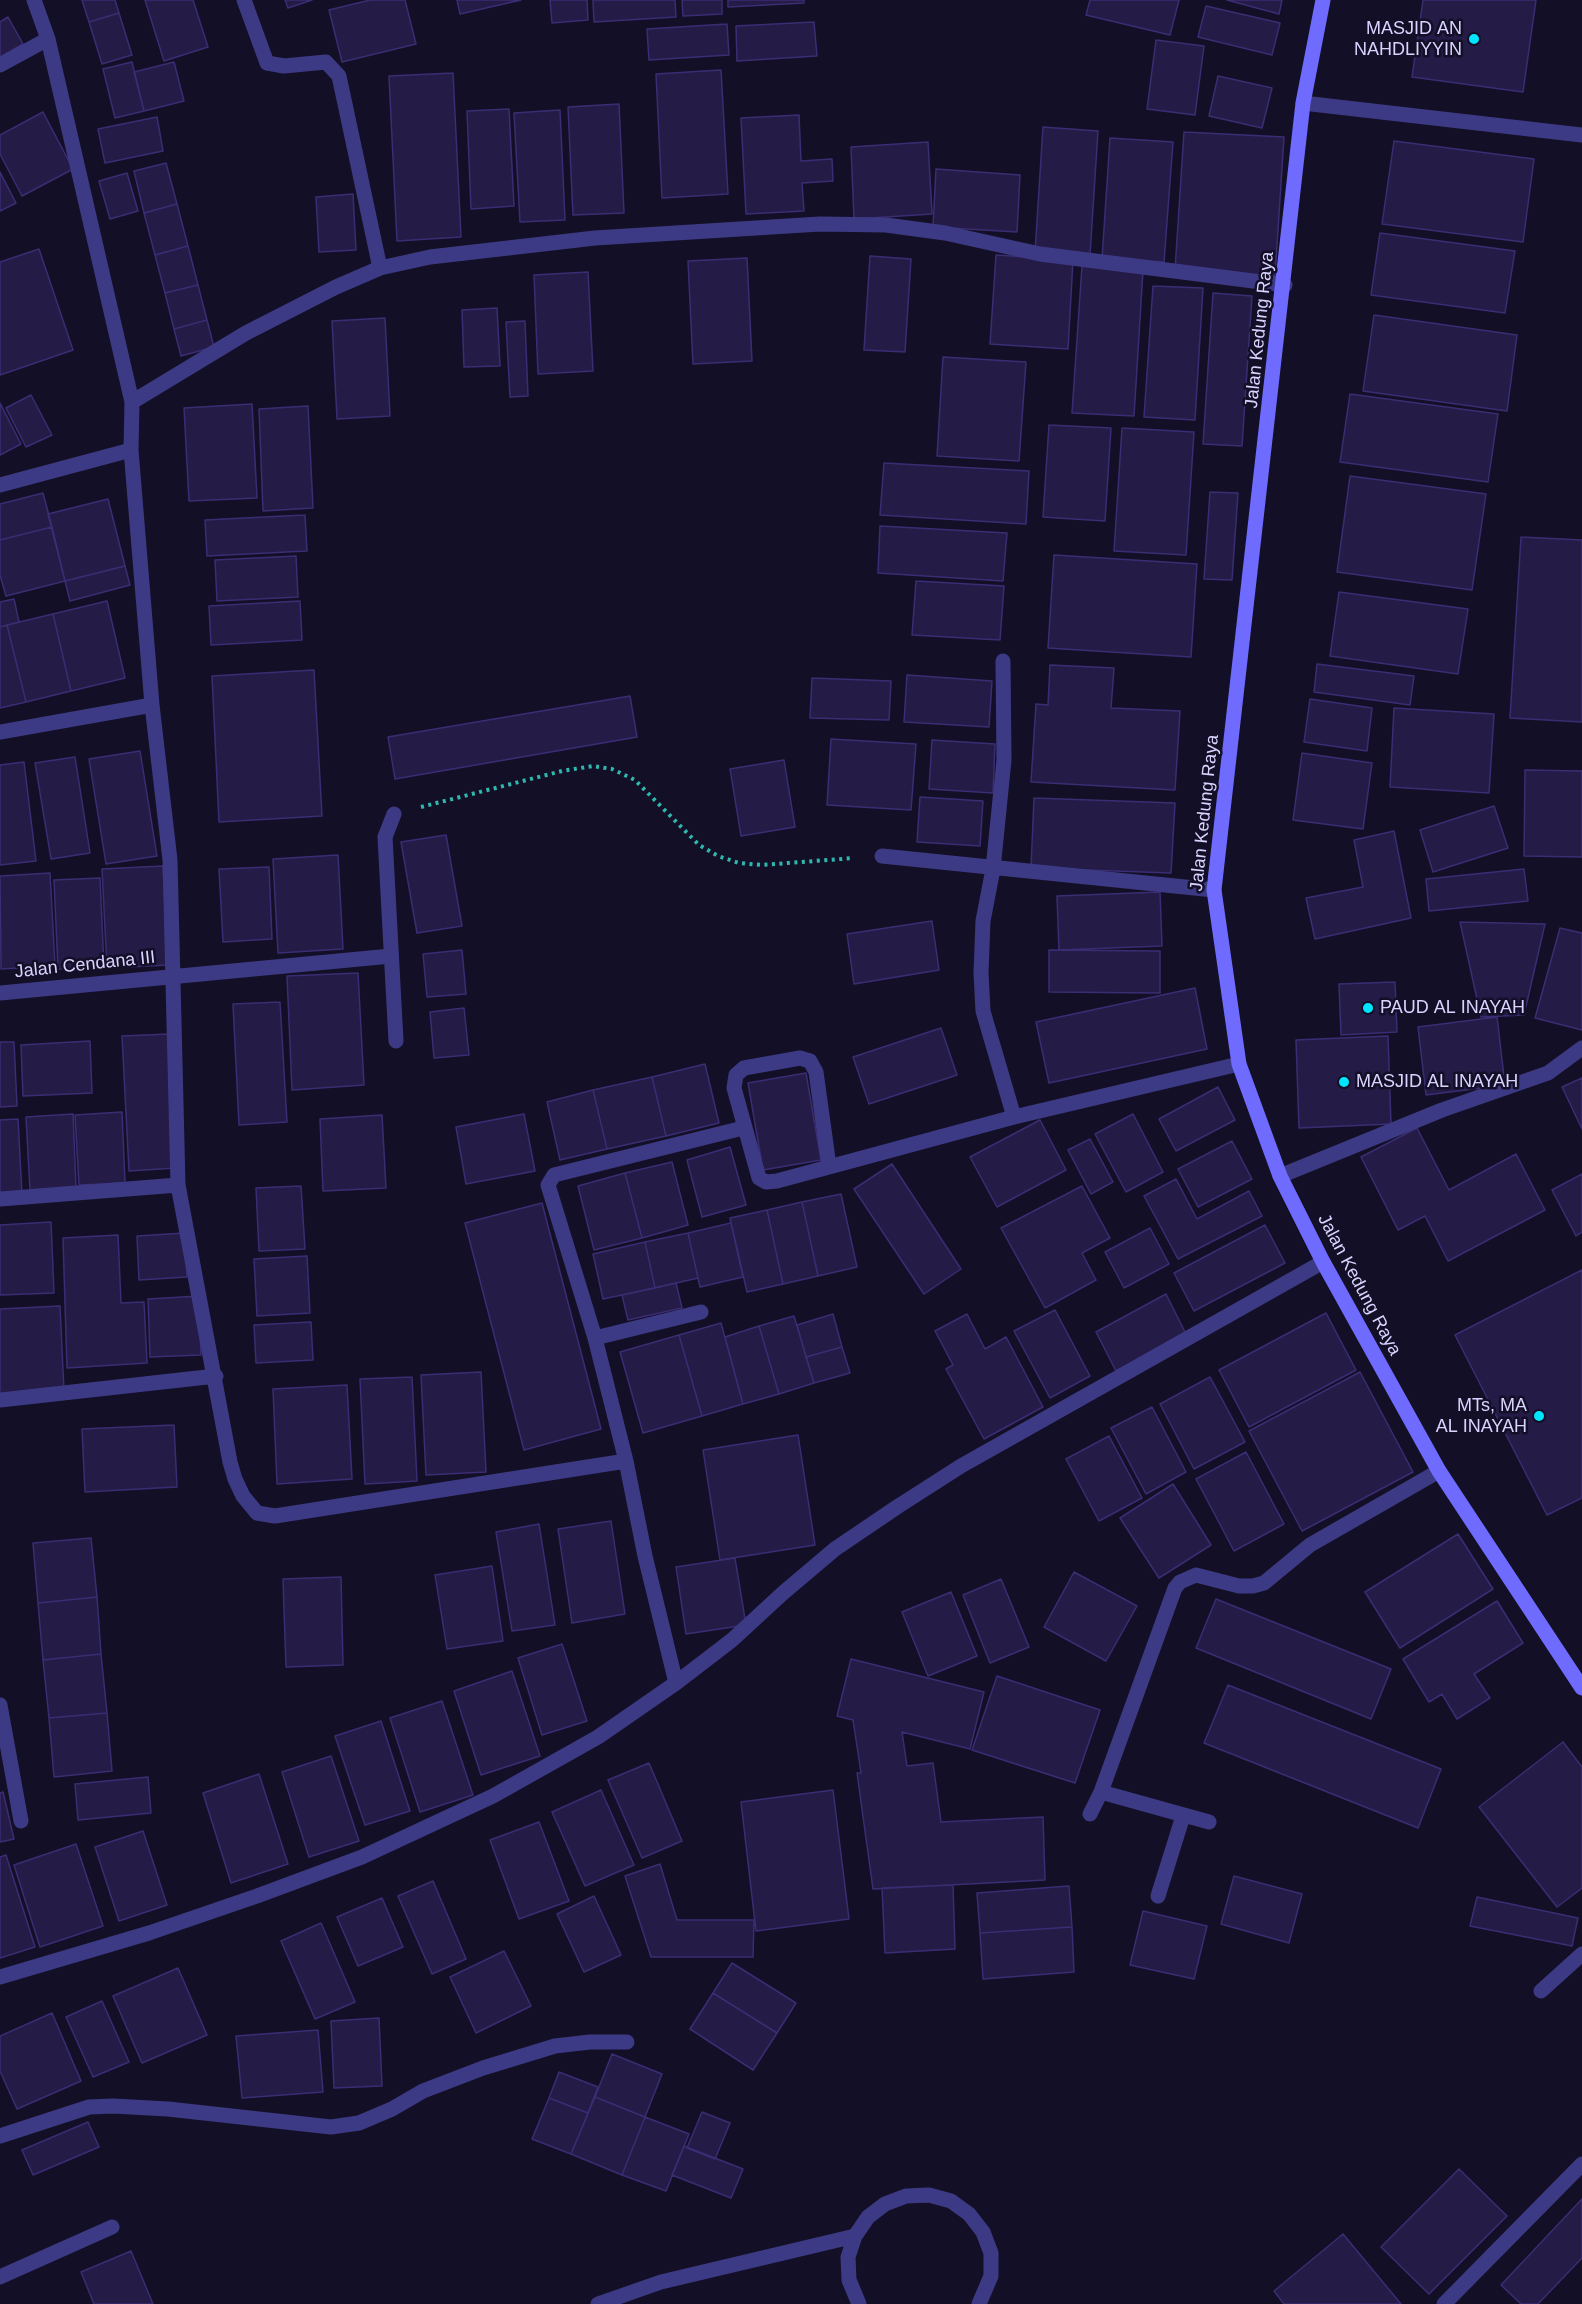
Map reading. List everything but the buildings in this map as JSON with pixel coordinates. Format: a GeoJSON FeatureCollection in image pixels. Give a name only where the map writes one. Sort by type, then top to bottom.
{"type":"FeatureCollection","features":[{"type":"Feature","properties":{"kind":"street"},"geometry":{"type":"LineString","coordinates":[[34,0],[48,39],[132,402],[131,450],[152,705],[170,860],[178,1185],[216,1376],[230,1462],[243,1496],[257,1513],[275,1516],[626,1461]]}},
{"type":"Feature","properties":{"kind":"street"},"geometry":{"type":"LineString","coordinates":[[244,0],[267,63],[284,66],[326,62],[339,76],[380,268]]}},
{"type":"Feature","properties":{"kind":"street","name":"Jalan Kedung Raya"},"geometry":{"type":"LineString","coordinates":[[1323,0],[1303,103],[1285,285],[1214,890],[1239,1064],[1280,1176],[1323,1262],[1439,1471],[1582,1688]]}},
{"type":"Feature","properties":{"kind":"street"},"geometry":{"type":"LineString","coordinates":[[0,65],[48,39]]}},
{"type":"Feature","properties":{"kind":"street"},"geometry":{"type":"LineString","coordinates":[[1303,103],[1582,135]]}},
{"type":"Feature","properties":{"kind":"street"},"geometry":{"type":"LineString","coordinates":[[132,402],[246,333],[336,287],[380,268],[430,257],[595,238],[831,224],[886,225],[933,231],[1040,254],[1285,285]]}},
{"type":"Feature","properties":{"kind":"street"},"geometry":{"type":"LineString","coordinates":[[0,484],[131,450]]}},
{"type":"Feature","properties":{"kind":"street"},"geometry":{"type":"LineString","coordinates":[[1003,661],[1004,760],[993,869],[983,921],[981,973],[983,1011],[1014,1117]]}},
{"type":"Feature","properties":{"kind":"street"},"geometry":{"type":"LineString","coordinates":[[0,732],[152,705]]}},
{"type":"Feature","properties":{"kind":"street"},"geometry":{"type":"LineString","coordinates":[[394,814],[385,837],[396,1041]]}},
{"type":"Feature","properties":{"kind":"street"},"geometry":{"type":"LineString","coordinates":[[882,856],[1214,890]]}},
{"type":"Feature","properties":{"kind":"street","name":"Jalan Cendana III"},"geometry":{"type":"LineString","coordinates":[[0,993],[392,956]]}},
{"type":"Feature","properties":{"kind":"street"},"geometry":{"type":"LineString","coordinates":[[1280,1176],[1442,1110],[1548,1073],[1582,1048]]}},
{"type":"Feature","properties":{"kind":"street"},"geometry":{"type":"LineString","coordinates":[[829,1166],[816,1072],[810,1061],[800,1058],[744,1068],[736,1075],[734,1088],[743,1128],[759,1178],[766,1182],[829,1166],[1014,1117],[1239,1064]]}},
{"type":"Feature","properties":{"kind":"street"},"geometry":{"type":"LineString","coordinates":[[676,1683],[645,1556],[626,1461],[595,1338],[548,1185],[554,1175],[743,1128]]}},
{"type":"Feature","properties":{"kind":"street"},"geometry":{"type":"LineString","coordinates":[[0,1199],[178,1185]]}},
{"type":"Feature","properties":{"kind":"street"},"geometry":{"type":"LineString","coordinates":[[0,1977],[149,1933],[362,1857],[494,1796],[598,1737],[676,1683],[732,1640],[835,1549],[897,1507],[961,1466],[1323,1262]]}},
{"type":"Feature","properties":{"kind":"street"},"geometry":{"type":"LineString","coordinates":[[595,1338],[701,1312]]}},
{"type":"Feature","properties":{"kind":"street"},"geometry":{"type":"LineString","coordinates":[[0,1400],[216,1376]]}},
{"type":"Feature","properties":{"kind":"street"},"geometry":{"type":"LineString","coordinates":[[1090,1815],[1101,1792],[1175,1588],[1180,1581],[1196,1575],[1239,1586],[1264,1583],[1310,1545],[1439,1471]]}},
{"type":"Feature","properties":{"kind":"street"},"geometry":{"type":"LineString","coordinates":[[0,1705],[21,1821]]}},
{"type":"Feature","properties":{"kind":"street"},"geometry":{"type":"LineString","coordinates":[[1101,1792],[1209,1822]]}},
{"type":"Feature","properties":{"kind":"street"},"geometry":{"type":"LineString","coordinates":[[1158,1896],[1183,1816]]}},
{"type":"Feature","properties":{"kind":"street"},"geometry":{"type":"LineString","coordinates":[[1541,1991],[1582,1954]]}},
{"type":"Feature","properties":{"kind":"street"},"geometry":{"type":"LineString","coordinates":[[0,2136],[89,2107],[113,2106],[168,2109],[331,2127],[359,2123],[392,2109],[423,2091],[483,2068],[555,2046],[590,2042],[627,2042]]}},
{"type":"Feature","properties":{"kind":"street"},"geometry":{"type":"LineString","coordinates":[[1444,2304],[1582,2164]]}},
{"type":"Feature","properties":{"kind":"street"},"geometry":{"type":"LineString","coordinates":[[853,2303],[848,2257],[855,2236],[868,2217],[885,2204],[906,2196],[929,2195],[951,2201],[969,2214],[983,2232],[991,2253],[991,2276],[979,2304]]}},
{"type":"Feature","properties":{"kind":"street"},"geometry":{"type":"LineString","coordinates":[[0,2277],[112,2227]]}},
{"type":"Feature","properties":{"kind":"street"},"geometry":{"type":"LineString","coordinates":[[598,2304],[661,2282],[855,2236]]}},
{"type":"Feature","properties":{"kind":"path"},"geometry":{"type":"LineString","coordinates":[[394,814],[562,771],[593,766],[612,769],[635,780],[699,845],[718,856],[739,863],[762,865],[882,856]]}},
{"type":"Feature","properties":{"kind":"place","name":"MASJID AN NAHDLIYYIN"},"geometry":{"type":"Point","coordinates":[1474,39]}},
{"type":"Feature","properties":{"kind":"place","name":"PAUD AL INAYAH"},"geometry":{"type":"Point","coordinates":[1368,1008]}},
{"type":"Feature","properties":{"kind":"place","name":"MASJID AL INAYAH"},"geometry":{"type":"Point","coordinates":[1344,1082]}},
{"type":"Feature","properties":{"kind":"place","name":"MTs, MA AL INAYAH"},"geometry":{"type":"Point","coordinates":[1539,1416]}}]}
